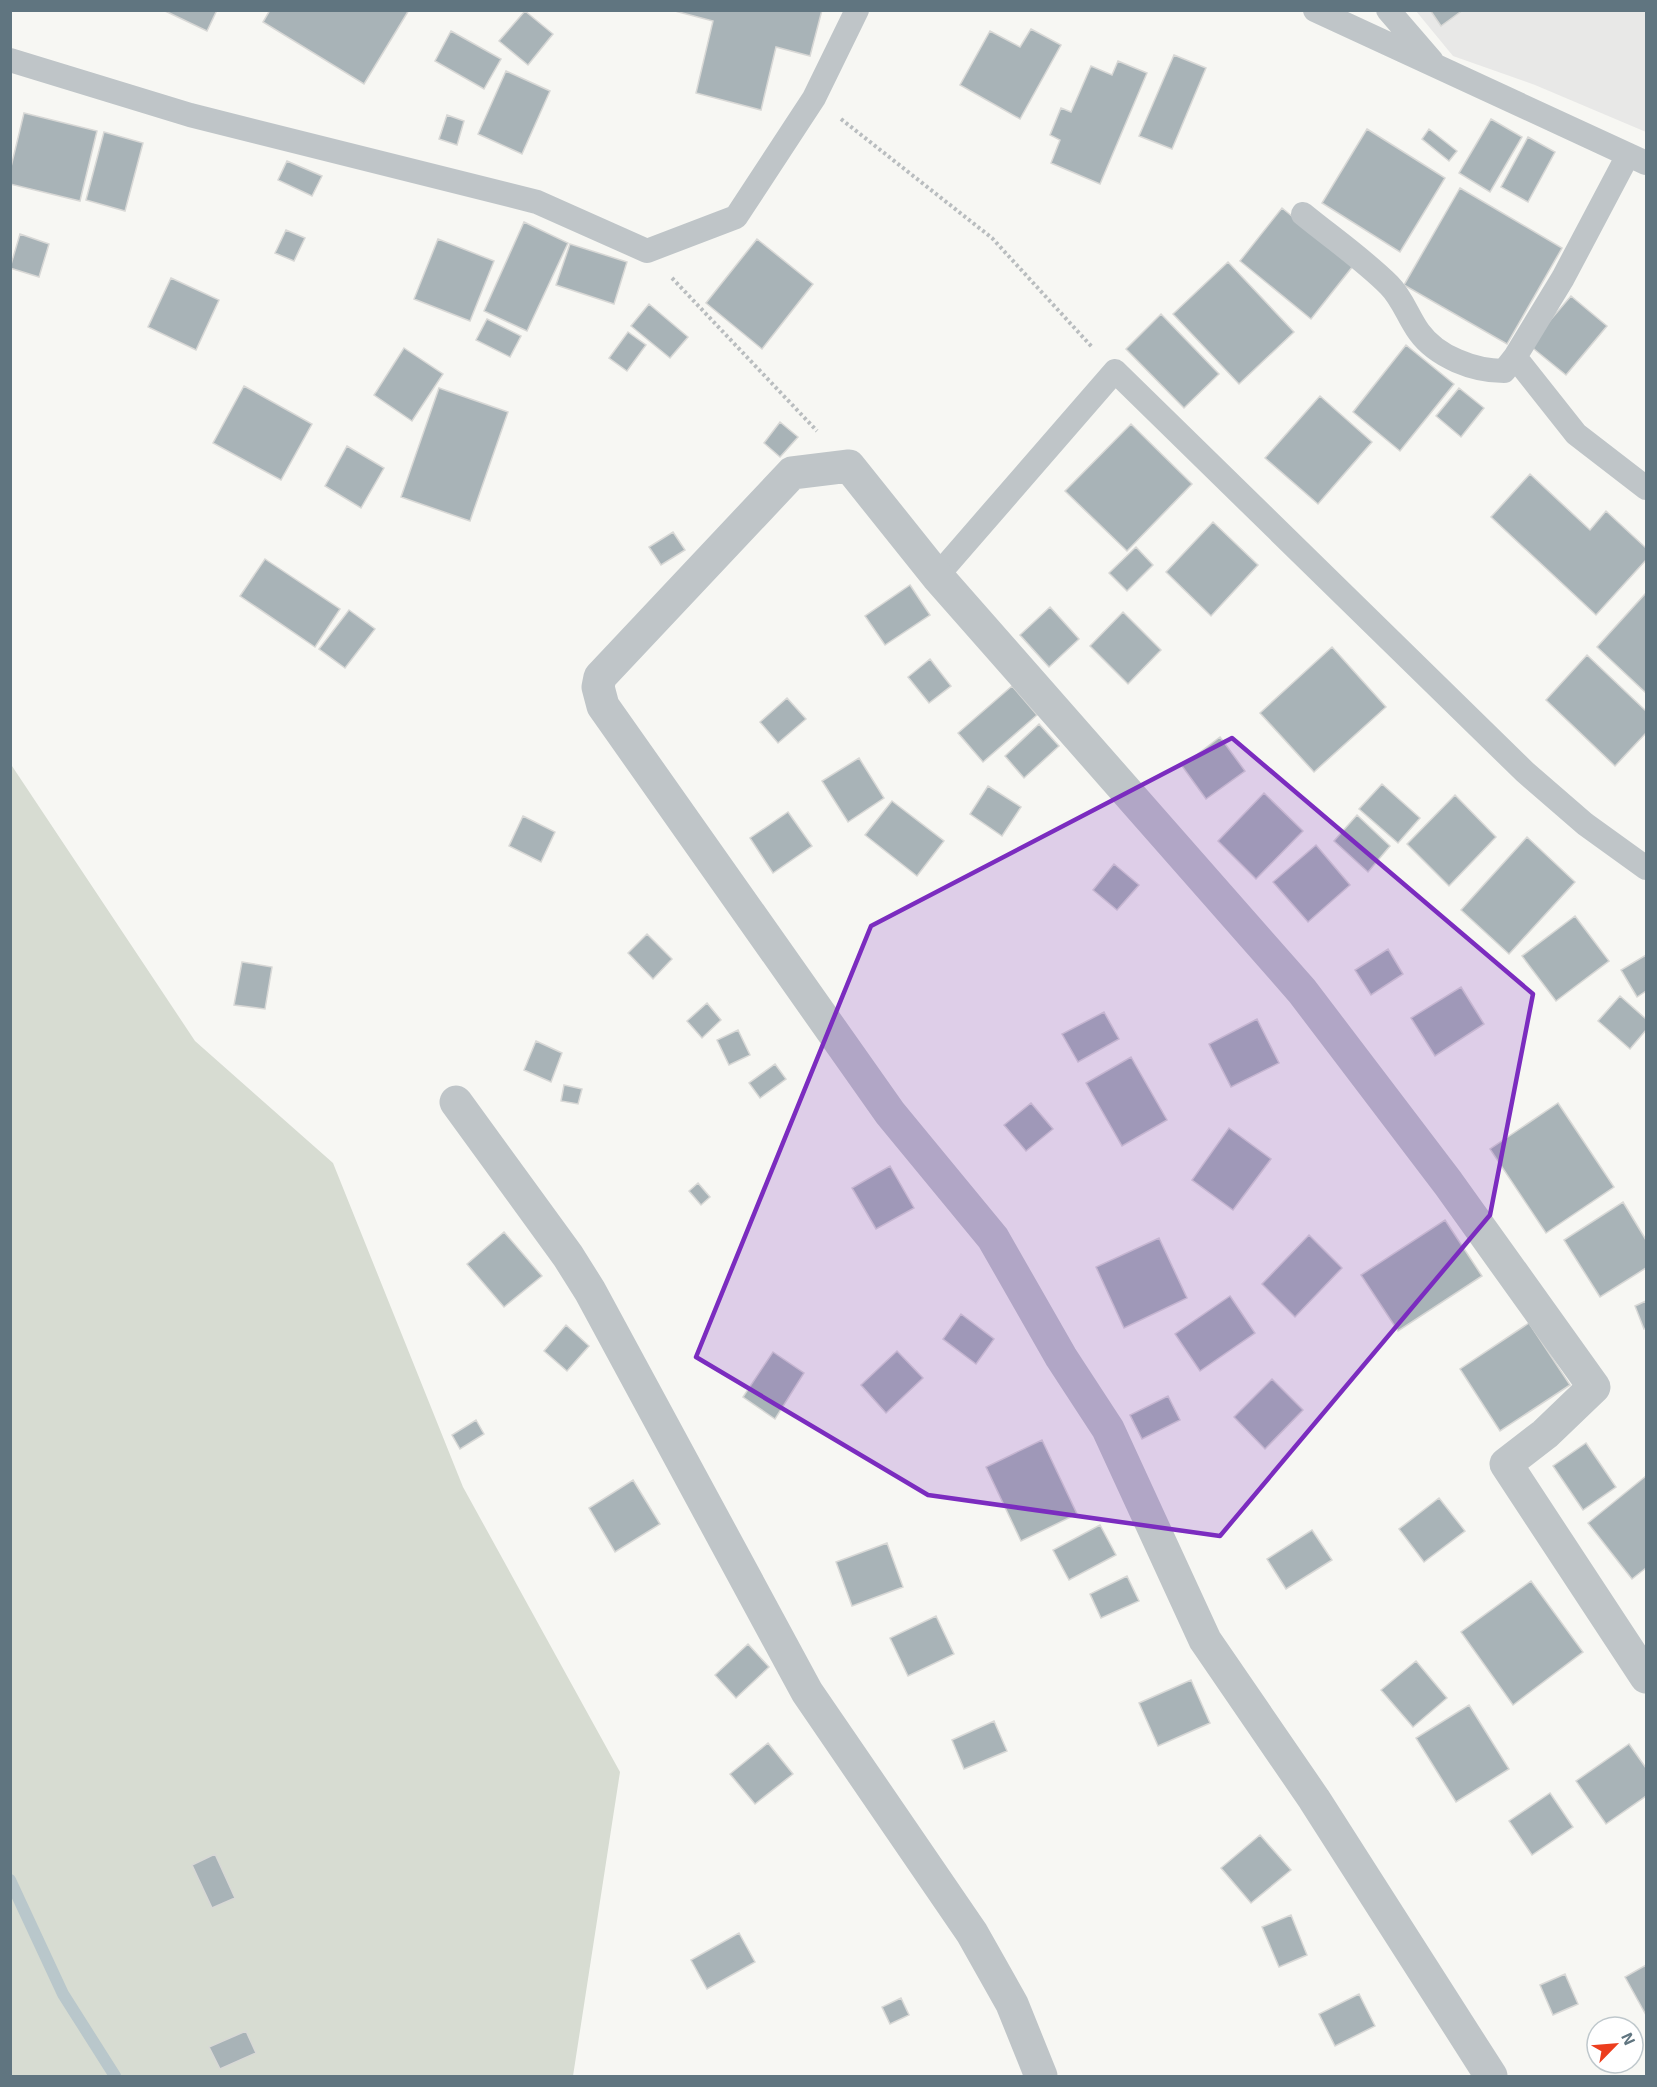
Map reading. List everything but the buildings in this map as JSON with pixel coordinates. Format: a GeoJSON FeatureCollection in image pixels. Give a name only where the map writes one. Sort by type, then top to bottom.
{"type":"FeatureCollection","features":[{"type":"Feature","properties":{"kind":"street"},"geometry":{"type":"LineString","coordinates":[[1491,2076],[1314,1799],[1205,1640],[1108,1429],[1061,1357],[993,1238],[890,1113],[603,706],[598,687],[600,677],[792,473],[849,466],[937,576],[1302,991],[1448,1183],[1594,1387],[1545,1434],[1506,1464],[1647,1677]]}},
{"type":"Feature","properties":{"kind":"street"},"geometry":{"type":"LineString","coordinates":[[456,1102],[568,1256],[590,1291],[807,1692],[972,1933],[1012,2004],[1041,2076]]}},
{"type":"Feature","properties":{"kind":"lane"},"geometry":{"type":"LineString","coordinates":[[10,60],[190,115],[537,202],[647,251],[736,217],[814,98],[857,10]]}},
{"type":"Feature","properties":{"kind":"lane"},"geometry":{"type":"LineString","coordinates":[[1303,214],[1390,285],[1405,304],[1418,331],[1436,350],[1482,370],[1504,370],[1515,357],[1637,159],[1315,10]]}},
{"type":"Feature","properties":{"kind":"lane"},"geometry":{"type":"LineString","coordinates":[[1388,10],[1439,69]]}},
{"type":"Feature","properties":{"kind":"lane"},"geometry":{"type":"LineString","coordinates":[[1515,357],[1576,434],[1647,488]]}},
{"type":"Feature","properties":{"kind":"lane"},"geometry":{"type":"LineString","coordinates":[[937,576],[1115,371],[1525,772],[1585,824],[1647,868]]}},
{"type":"Feature","properties":{"kind":"path"},"geometry":{"type":"LineString","coordinates":[[814,98],[992,238],[1115,371]]}},
{"type":"Feature","properties":{"kind":"path"},"geometry":{"type":"LineString","coordinates":[[647,251],[849,466]]}},
{"type":"Feature","properties":{"kind":"highlighted area"},"geometry":{"type":"Polygon","coordinates":[[[1232,738],[1533,994],[1490,1215],[1220,1536],[928,1495],[696,1357],[871,926],[1232,738]]]}},
{"type":"Feature","properties":{"kind":"shaded area"},"geometry":{"type":"Polygon","coordinates":[[[1416,11],[1646,11],[1646,132],[1535,85],[1453,56],[1416,11]]]}},
{"type":"Feature","properties":{"kind":"shaded area"},"geometry":{"type":"Polygon","coordinates":[[[10,763],[195,1041],[333,1163],[463,1487],[620,1772],[573,2076],[11,2076],[10,763]]]}},
{"type":"Feature","properties":{"kind":"waterway"},"geometry":{"type":"LineString","coordinates":[[10,1880],[63,1994],[115,2076]]}}]}
